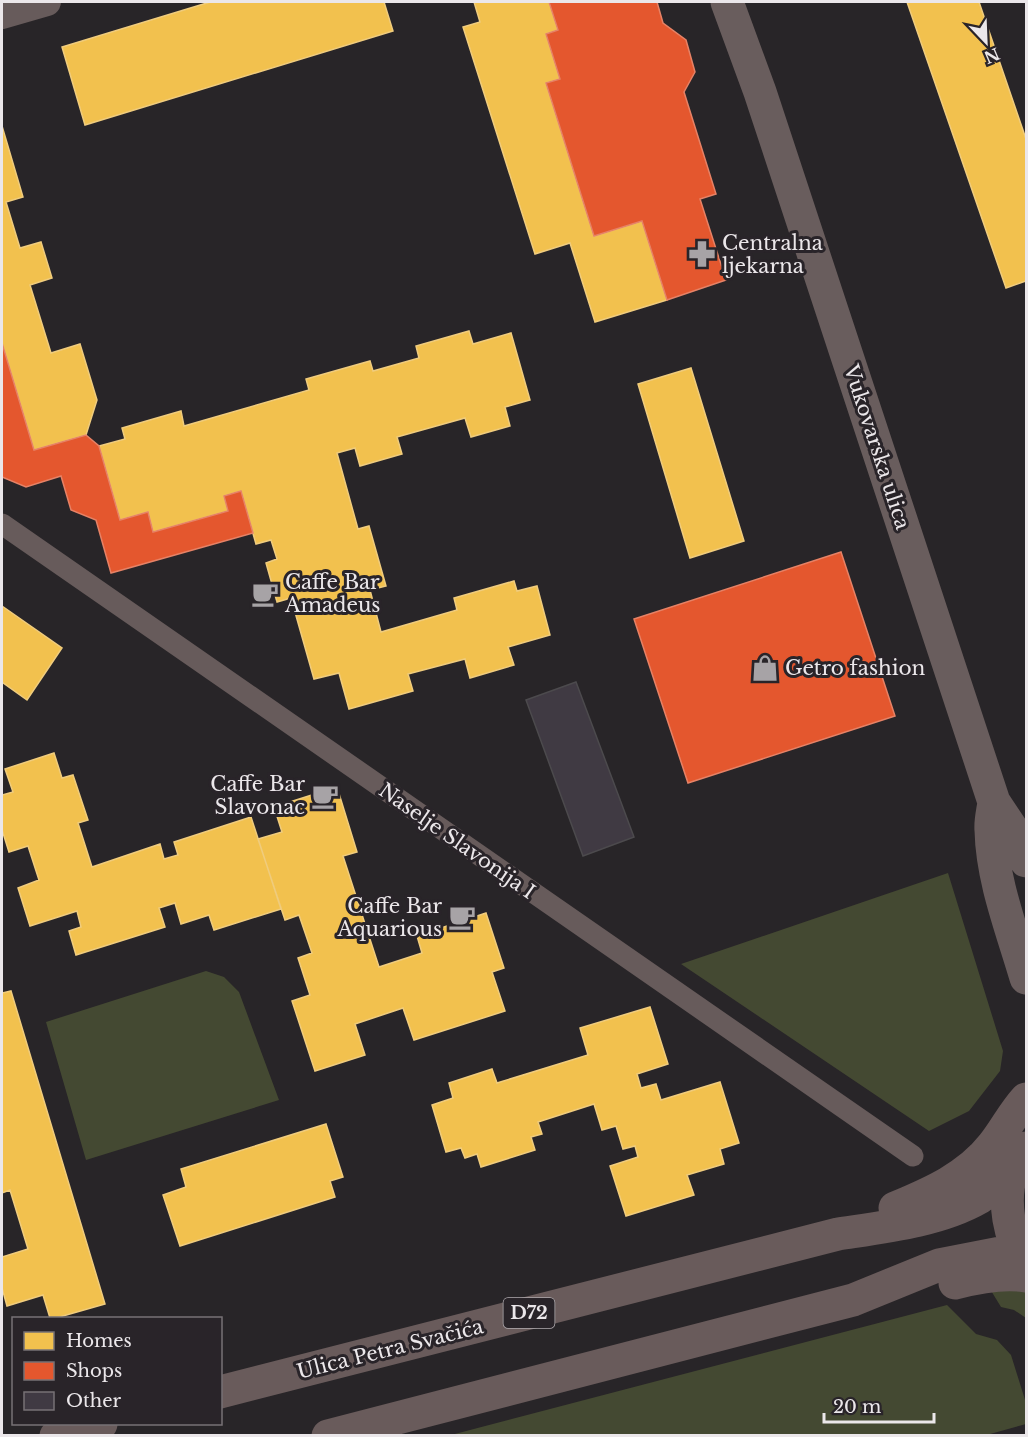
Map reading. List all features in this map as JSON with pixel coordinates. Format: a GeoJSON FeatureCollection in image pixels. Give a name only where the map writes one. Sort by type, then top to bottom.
{"type":"FeatureCollection","features":[{"type":"Feature","properties":{"kind":"main road","name":"Vukovarska ulica"},"geometry":{"type":"LineString","coordinates":[[727,2],[760,92],[994,802],[1012,829],[1026,861]]}},
{"type":"Feature","properties":{"kind":"main road","name":"Vukovarska ulica"},"geometry":{"type":"LineString","coordinates":[[742,2],[760,92]]}},
{"type":"Feature","properties":{"kind":"main road","name":"Vukovarska ulica"},"geometry":{"type":"LineString","coordinates":[[994,802],[990,828],[993,855],[999,886],[1026,978]]}},
{"type":"Feature","properties":{"kind":"main road","name":"D72"},"geometry":{"type":"LineString","coordinates":[[838,1234],[930,1193],[950,1183],[971,1168],[993,1146],[1011,1117],[1026,1099]]}},
{"type":"Feature","properties":{"kind":"main road","name":"D72"},"geometry":{"type":"LineString","coordinates":[[838,1234],[913,1221],[957,1208],[979,1198],[1019,1159]]}},
{"type":"Feature","properties":{"kind":"main road","name":"D72"},"geometry":{"type":"LineString","coordinates":[[328,1436],[853,1300],[933,1289],[976,1278],[1007,1275],[1024,1259],[1009,1216],[1008,1193],[1019,1159]]}},
{"type":"Feature","properties":{"kind":"main road","name":"Ulica Petra Svačića"},"geometry":{"type":"LineString","coordinates":[[222,1391],[838,1234]]}},
{"type":"Feature","properties":{"kind":"main road"},"geometry":{"type":"LineString","coordinates":[[56,1436],[97,1425]]}},
{"type":"Feature","properties":{"kind":"street"},"geometry":{"type":"LineString","coordinates":[[2,15],[47,2]]}},
{"type":"Feature","properties":{"kind":"street","name":"Naselje Slavonija I"},"geometry":{"type":"LineString","coordinates":[[2,524],[914,1156]]}},
{"type":"Feature","properties":{"kind":"green space"},"geometry":{"type":"Polygon","coordinates":[[[948,873],[1003,1051],[1000,1071],[969,1111],[929,1131],[681,964],[948,873]]]}},
{"type":"Feature","properties":{"kind":"green space"},"geometry":{"type":"Polygon","coordinates":[[[206,971],[224,977],[239,992],[279,1100],[86,1160],[46,1022],[206,971]]]}},
{"type":"Feature","properties":{"kind":"green space"},"geometry":{"type":"Polygon","coordinates":[[[990,1289],[1026,1291],[1026,1318],[1014,1310],[1001,1307],[990,1289]]]}},
{"type":"Feature","properties":{"kind":"green space"},"geometry":{"type":"Polygon","coordinates":[[[947,1305],[976,1334],[997,1340],[1011,1355],[1026,1403],[1026,1424],[983,1436],[451,1435],[947,1305]]]}},
{"type":"Feature","properties":{"kind":"building: Homes"},"geometry":{"type":"Polygon","coordinates":[[[210,2],[384,2],[393,31],[85,125],[62,47],[210,2]]]}},
{"type":"Feature","properties":{"kind":"building: Homes"},"geometry":{"type":"Polygon","coordinates":[[[474,2],[549,2],[558,30],[546,34],[560,79],[546,83],[594,236],[642,221],[667,300],[595,322],[570,243],[535,254],[463,27],[480,22],[474,2]]]}},
{"type":"Feature","properties":{"kind":"building: Homes"},"geometry":{"type":"Polygon","coordinates":[[[907,2],[979,2],[1026,139],[1026,281],[1006,288],[907,2]]]}},
{"type":"Feature","properties":{"kind":"building: Homes"},"geometry":{"type":"Polygon","coordinates":[[[2,126],[23,197],[6,202],[20,248],[41,242],[52,278],[30,285],[51,353],[80,344],[97,400],[86,435],[34,450],[2,343],[2,126]]]}},
{"type":"Feature","properties":{"kind":"building: Homes"},"geometry":{"type":"Polygon","coordinates":[[[469,331],[473,344],[511,333],[530,400],[505,407],[510,426],[471,437],[465,418],[397,437],[402,454],[360,466],[355,448],[337,453],[358,529],[369,526],[386,586],[370,590],[381,632],[457,610],[454,598],[514,581],[517,591],[537,586],[550,635],[508,647],[514,665],[470,678],[465,659],[408,674],[413,691],[349,709],[339,673],[314,679],[291,598],[277,602],[266,563],[277,559],[271,540],[256,544],[241,491],[224,496],[228,511],[153,532],[148,512],[120,520],[99,446],[125,439],[122,428],[181,411],[184,426],[309,390],[306,379],[370,361],[373,371],[419,358],[416,346],[469,331]]]}},
{"type":"Feature","properties":{"kind":"building: Homes"},"geometry":{"type":"Polygon","coordinates":[[[691,368],[744,541],[690,558],[638,384],[691,368]]]}},
{"type":"Feature","properties":{"kind":"building: Homes"},"geometry":{"type":"Polygon","coordinates":[[[2,606],[62,648],[27,700],[2,682],[2,606]]]}},
{"type":"Feature","properties":{"kind":"building: Homes"},"geometry":{"type":"Polygon","coordinates":[[[54,753],[62,778],[73,775],[88,820],[78,823],[92,867],[160,844],[164,859],[178,855],[174,842],[251,817],[281,909],[214,930],[209,915],[181,924],[175,903],[159,908],[165,927],[76,955],[69,931],[81,927],[77,911],[30,926],[18,888],[39,880],[28,846],[9,852],[2,830],[2,795],[13,792],[5,769],[54,753]]]}},
{"type":"Feature","properties":{"kind":"building: Homes"},"geometry":{"type":"Polygon","coordinates":[[[337,787],[357,852],[343,856],[379,967],[422,953],[417,936],[486,913],[504,968],[492,972],[505,1011],[414,1040],[403,1008],[355,1024],[365,1055],[315,1071],[292,1001],[310,995],[298,958],[312,953],[299,915],[285,920],[258,839],[282,832],[274,807],[337,787]]]}},
{"type":"Feature","properties":{"kind":"building: Homes"},"geometry":{"type":"Polygon","coordinates":[[[11,991],[105,1304],[60,1317],[50,1317],[43,1295],[7,1306],[2,1288],[2,1257],[28,1249],[10,1190],[2,1193],[2,993],[11,991]]]}},
{"type":"Feature","properties":{"kind":"building: Homes"},"geometry":{"type":"Polygon","coordinates":[[[650,1007],[668,1064],[637,1074],[641,1088],[656,1084],[661,1100],[720,1082],[739,1143],[720,1149],[724,1164],[687,1175],[694,1195],[626,1216],[610,1166],[638,1157],[635,1146],[623,1149],[616,1126],[602,1130],[594,1104],[538,1122],[542,1134],[531,1137],[535,1150],[481,1167],[477,1154],[465,1158],[461,1148],[446,1152],[432,1105],[453,1098],[449,1083],[492,1069],[497,1083],[588,1055],[580,1028],[650,1007]]]}},
{"type":"Feature","properties":{"kind":"building: Homes"},"geometry":{"type":"Polygon","coordinates":[[[326,1124],[343,1177],[330,1181],[335,1197],[180,1246],[163,1195],[186,1187],[181,1169],[326,1124]]]}},
{"type":"Feature","properties":{"kind":"building: Shops"},"geometry":{"type":"Polygon","coordinates":[[[549,2],[657,2],[663,23],[686,40],[695,72],[684,92],[716,194],[700,199],[726,280],[667,300],[642,221],[594,236],[546,83],[560,79],[546,34],[558,30],[549,2]]]}},
{"type":"Feature","properties":{"kind":"building: Shops"},"geometry":{"type":"Polygon","coordinates":[[[2,343],[34,450],[86,435],[99,446],[120,520],[148,512],[153,532],[228,511],[224,496],[241,491],[253,533],[111,573],[96,520],[71,510],[61,476],[26,487],[2,477],[2,343]]]}},
{"type":"Feature","properties":{"kind":"building: Shops","name":"Getro fashion"},"geometry":{"type":"Polygon","coordinates":[[[841,552],[895,716],[688,783],[634,619],[841,552]]]}},
{"type":"Feature","properties":{"kind":"building: Other"},"geometry":{"type":"Polygon","coordinates":[[[576,682],[634,837],[583,856],[526,700],[576,682]]]}},
{"type":"Feature","properties":{"kind":"place","name":"Centralna ljekarna"},"geometry":{"type":"Point","coordinates":[702,254]}},
{"type":"Feature","properties":{"kind":"place","name":"Caffe Bar Amadeus"},"geometry":{"type":"Point","coordinates":[265,594]}},
{"type":"Feature","properties":{"kind":"place","name":"Getro fashion"},"geometry":{"type":"Point","coordinates":[765,668]}},
{"type":"Feature","properties":{"kind":"place","name":"Caffe Bar Slavonac"},"geometry":{"type":"Point","coordinates":[325,796]}},
{"type":"Feature","properties":{"kind":"place","name":"Caffe Bar Aquarious"},"geometry":{"type":"Point","coordinates":[462,917]}}]}
